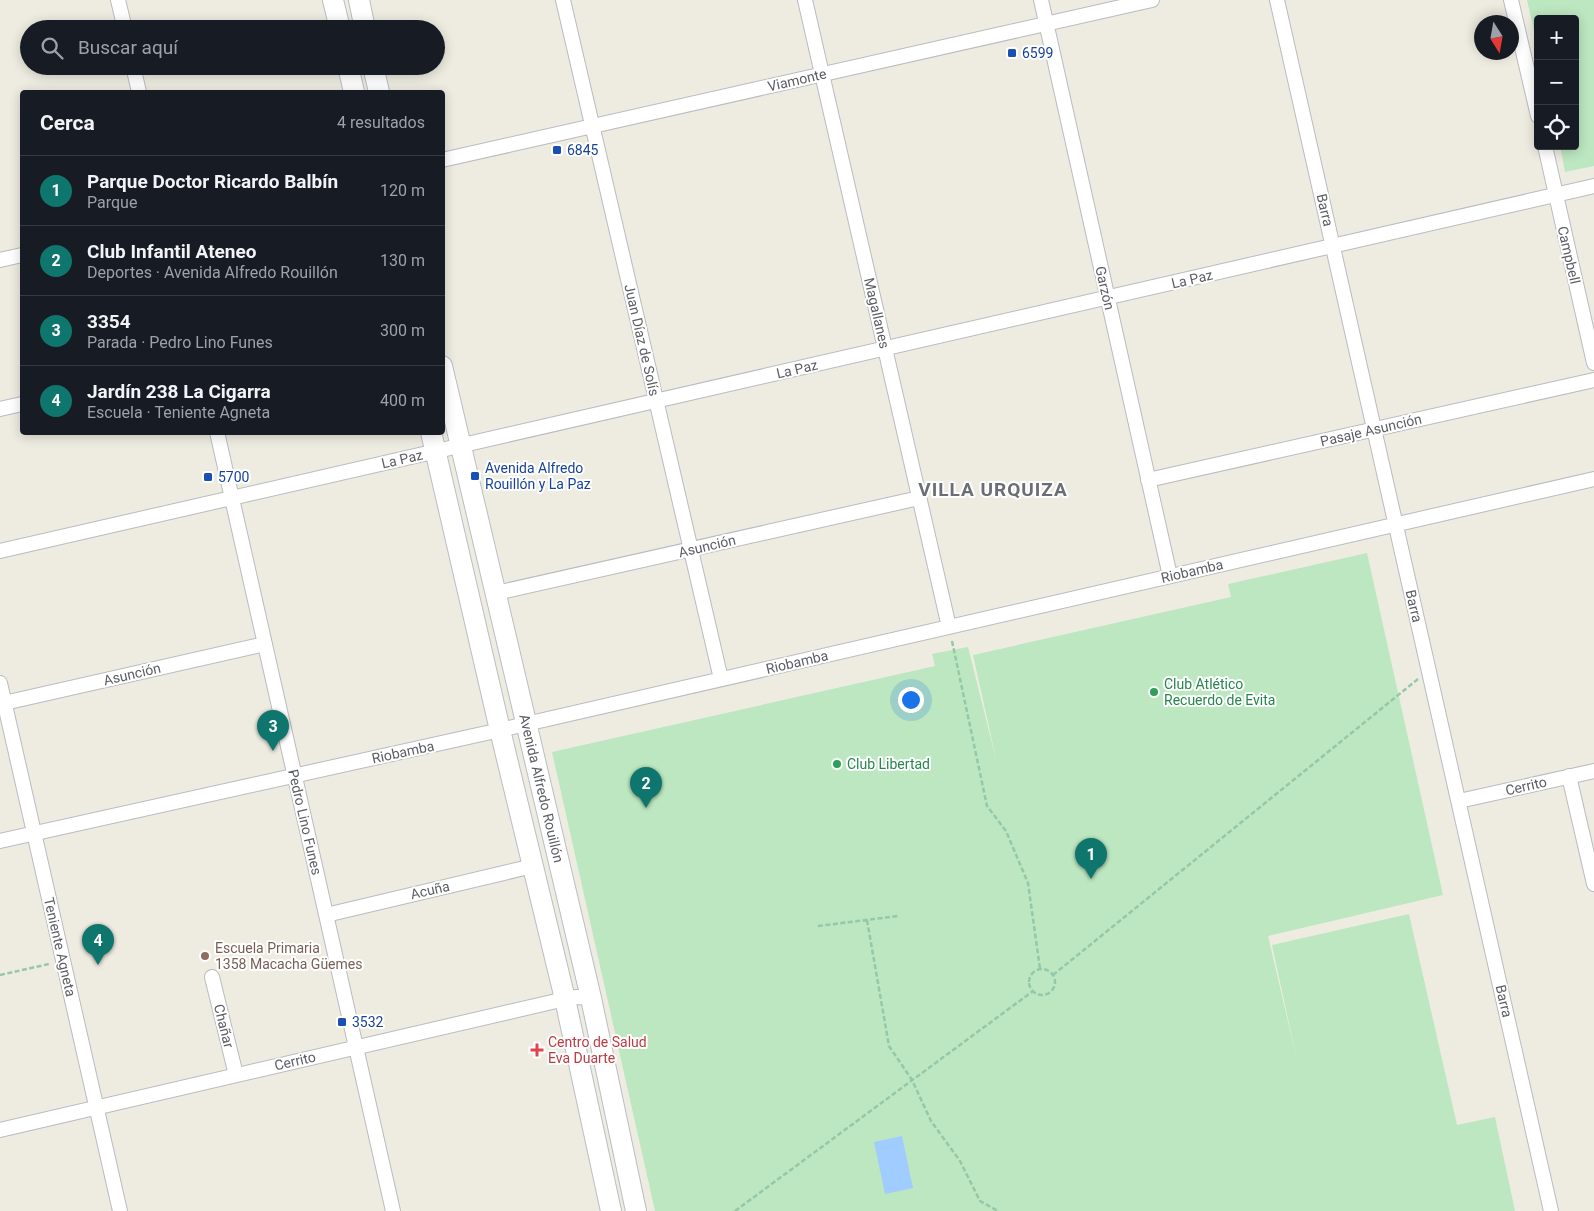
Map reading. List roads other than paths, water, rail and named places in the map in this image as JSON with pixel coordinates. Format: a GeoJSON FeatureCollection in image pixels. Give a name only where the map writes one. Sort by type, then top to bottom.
{"type":"FeatureCollection","features":[{"type":"Feature","properties":{"kind":"street"},"geometry":{"type":"LineString","coordinates":[[118,0],[123,20]]}},
{"type":"Feature","properties":{"kind":"street"},"geometry":{"type":"LineString","coordinates":[[333,0],[338,20]]}},
{"type":"Feature","properties":{"kind":"street"},"geometry":{"type":"LineString","coordinates":[[359,0],[363,20]]}},
{"type":"Feature","properties":{"kind":"street","name":"Juan Díaz de Solís"},"geometry":{"type":"LineString","coordinates":[[563,0],[721,679]]}},
{"type":"Feature","properties":{"kind":"street","name":"Magallanes"},"geometry":{"type":"LineString","coordinates":[[805,0],[949,627]]}},
{"type":"Feature","properties":{"kind":"street","name":"Garzón"},"geometry":{"type":"LineString","coordinates":[[1041,0],[1170,576]]}},
{"type":"Feature","properties":{"kind":"street","name":"Viamonte"},"geometry":{"type":"LineString","coordinates":[[445,159],[1152,0]]}},
{"type":"Feature","properties":{"kind":"street","name":"Barra"},"geometry":{"type":"LineString","coordinates":[[1277,0],[1551,1211]]}},
{"type":"Feature","properties":{"kind":"street"},"geometry":{"type":"LineString","coordinates":[[1511,0],[1535,105]]}},
{"type":"Feature","properties":{"kind":"street"},"geometry":{"type":"LineString","coordinates":[[135,75],[139,90]]}},
{"type":"Feature","properties":{"kind":"street"},"geometry":{"type":"LineString","coordinates":[[350,75],[354,90]]}},
{"type":"Feature","properties":{"kind":"street"},"geometry":{"type":"LineString","coordinates":[[375,75],[379,90]]}},
{"type":"Feature","properties":{"kind":"street","name":"Campbell"},"geometry":{"type":"LineString","coordinates":[[1546,150],[1594,364]]}},
{"type":"Feature","properties":{"kind":"street","name":"La Paz"},"geometry":{"type":"LineString","coordinates":[[0,551],[232,498],[433,442],[461,446],[1594,186]]}},
{"type":"Feature","properties":{"kind":"street"},"geometry":{"type":"LineString","coordinates":[[0,260],[20,255]]}},
{"type":"Feature","properties":{"kind":"street","name":"Avenida Alfredo Rouillón"},"geometry":{"type":"LineString","coordinates":[[445,379],[496,594],[532,866],[565,999],[611,1211]]}},
{"type":"Feature","properties":{"kind":"street","name":"Pasaje Asunción"},"geometry":{"type":"LineString","coordinates":[[1148,480],[1594,380]]}},
{"type":"Feature","properties":{"kind":"street"},"geometry":{"type":"LineString","coordinates":[[0,409],[20,404]]}},
{"type":"Feature","properties":{"kind":"street","name":"Pedro Lino Funes"},"geometry":{"type":"LineString","coordinates":[[218,435],[393,1211]]}},
{"type":"Feature","properties":{"kind":"street","name":"Avenida Alfredo Rouillón"},"geometry":{"type":"LineString","coordinates":[[433,442],[591,998],[636,1211]]}},
{"type":"Feature","properties":{"kind":"street","name":"Riobamba"},"geometry":{"type":"LineString","coordinates":[[0,840],[513,727],[1594,479]]}},
{"type":"Feature","properties":{"kind":"street","name":"Asunción"},"geometry":{"type":"LineString","coordinates":[[496,594],[919,498]]}},
{"type":"Feature","properties":{"kind":"street","name":"Asunción"},"geometry":{"type":"LineString","coordinates":[[2,703],[265,644]]}},
{"type":"Feature","properties":{"kind":"street","name":"Teniente Agneta"},"geometry":{"type":"LineString","coordinates":[[0,683],[2,703],[34,833],[120,1211]]}},
{"type":"Feature","properties":{"kind":"street","name":"Cerrito"},"geometry":{"type":"LineString","coordinates":[[1459,801],[1594,771]]}},
{"type":"Feature","properties":{"kind":"street"},"geometry":{"type":"LineString","coordinates":[[1569,776],[1594,884]]}},
{"type":"Feature","properties":{"kind":"street","name":"Acuña"},"geometry":{"type":"LineString","coordinates":[[326,915],[532,866]]}},
{"type":"Feature","properties":{"kind":"street","name":"Chañar"},"geometry":{"type":"LineString","coordinates":[[212,977],[236,1075]]}},
{"type":"Feature","properties":{"kind":"street","name":"Cerrito"},"geometry":{"type":"LineString","coordinates":[[0,1130],[565,999],[576,997],[591,998]]}},
{"type":"Feature","properties":{"kind":"water"},"geometry":{"type":"Polygon","coordinates":[[[902,1136],[913,1188],[885,1194],[874,1142],[902,1136]]]}},
{"type":"Feature","properties":{"kind":"place","name":"6599"},"geometry":{"type":"Point","coordinates":[1012,53]}},
{"type":"Feature","properties":{"kind":"place","name":"6845"},"geometry":{"type":"Point","coordinates":[557,150]}},
{"type":"Feature","properties":{"kind":"place","name":"Avenida Alfredo Rouillón y La Paz"},"geometry":{"type":"Point","coordinates":[475,476]}},
{"type":"Feature","properties":{"kind":"place","name":"5700"},"geometry":{"type":"Point","coordinates":[208,477]}},
{"type":"Feature","properties":{"kind":"place","name":"Club Atlético Recuerdo de Evita"},"geometry":{"type":"Point","coordinates":[1154,692]}},
{"type":"Feature","properties":{"kind":"place","name":"3354"},"geometry":{"type":"Point","coordinates":[273,751]}},
{"type":"Feature","properties":{"kind":"place","name":"Club Libertad"},"geometry":{"type":"Point","coordinates":[837,764]}},
{"type":"Feature","properties":{"kind":"place","name":"Club Infantil Ateneo"},"geometry":{"type":"Point","coordinates":[646,808]}},
{"type":"Feature","properties":{"kind":"place","name":"Parque Doctor Ricardo Balbín"},"geometry":{"type":"Point","coordinates":[1091,879]}},
{"type":"Feature","properties":{"kind":"place","name":"Escuela Primaria 1358 Macacha Güemes"},"geometry":{"type":"Point","coordinates":[205,956]}},
{"type":"Feature","properties":{"kind":"place","name":"Jardín 238 La Cigarra"},"geometry":{"type":"Point","coordinates":[98,965]}},
{"type":"Feature","properties":{"kind":"place","name":"3532"},"geometry":{"type":"Point","coordinates":[342,1022]}},
{"type":"Feature","properties":{"kind":"place","name":"Centro de Salud Eva Duarte"},"geometry":{"type":"Point","coordinates":[537,1050]}},
{"type":"Feature","properties":{"kind":"district","name":"VILLA URQUIZA"},"geometry":{"type":"Point","coordinates":[993,489]}}]}
